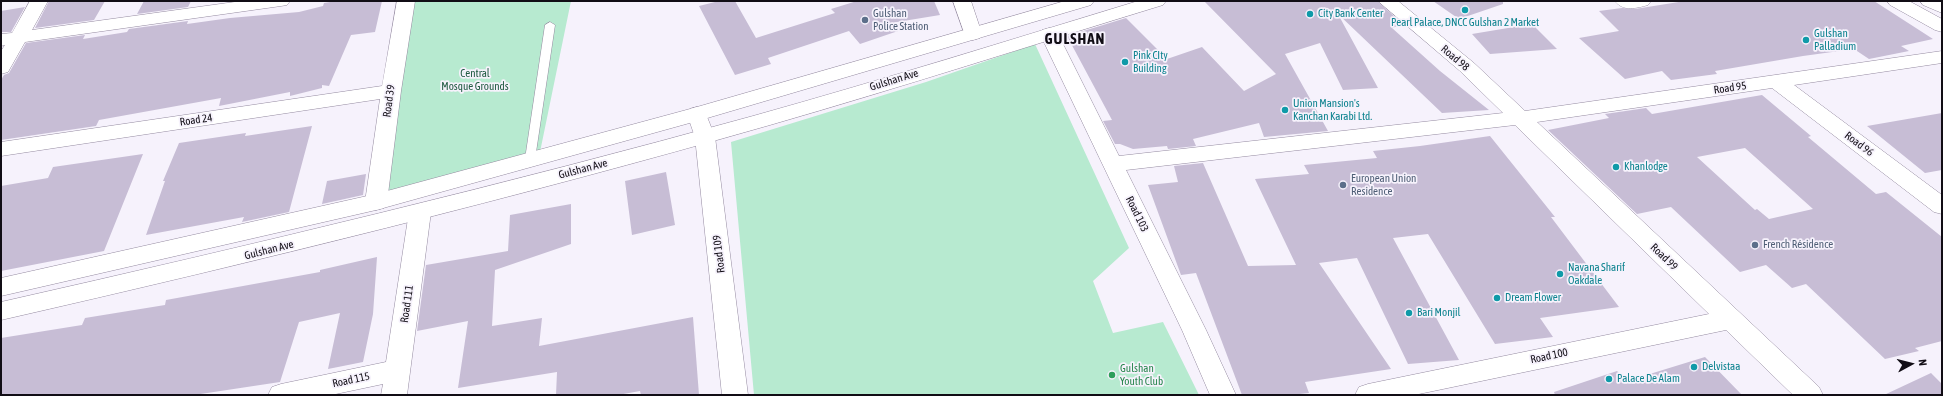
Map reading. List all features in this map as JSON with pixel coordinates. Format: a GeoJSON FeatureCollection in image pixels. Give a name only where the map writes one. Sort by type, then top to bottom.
{"type":"FeatureCollection","features":[{"type":"Feature","properties":{"kind":"street"},"geometry":{"type":"LineString","coordinates":[[1,68],[9,39],[39,1]]}},
{"type":"Feature","properties":{"kind":"street"},"geometry":{"type":"LineString","coordinates":[[9,39],[218,6],[281,1]]}},
{"type":"Feature","properties":{"kind":"street","name":"Road 39"},"geometry":{"type":"LineString","coordinates":[[376,202],[391,91],[406,1]]}},
{"type":"Feature","properties":{"kind":"street"},"geometry":{"type":"LineString","coordinates":[[962,1],[974,34]]}},
{"type":"Feature","properties":{"kind":"street","name":"Gulshan Ave"},"geometry":{"type":"LineString","coordinates":[[1,287],[376,202],[697,114],[1085,1]]}},
{"type":"Feature","properties":{"kind":"street","name":"Gulshan Ave"},"geometry":{"type":"LineString","coordinates":[[1,311],[237,257],[420,212],[705,136],[1157,1]]}},
{"type":"Feature","properties":{"kind":"street","name":"Road 98"},"geometry":{"type":"LineString","coordinates":[[1387,1],[1467,67],[1519,118]]}},
{"type":"Feature","properties":{"kind":"street"},"geometry":{"type":"LineString","coordinates":[[1624,1],[1628,3],[1642,1]]}},
{"type":"Feature","properties":{"kind":"street"},"geometry":{"type":"LineString","coordinates":[[1896,1],[1942,26]]}},
{"type":"Feature","properties":{"kind":"street"},"geometry":{"type":"LineString","coordinates":[[1929,1],[1942,8]]}},
{"type":"Feature","properties":{"kind":"street","name":"Road 103"},"geometry":{"type":"LineString","coordinates":[[1049,34],[1194,330],[1222,395]]}},
{"type":"Feature","properties":{"kind":"street","name":"Road 95"},"geometry":{"type":"LineString","coordinates":[[1113,164],[1519,118],[1942,57]]}},
{"type":"Feature","properties":{"kind":"street","name":"Road 96"},"geometry":{"type":"LineString","coordinates":[[1776,81],[1942,206]]}},
{"type":"Feature","properties":{"kind":"street","name":"Road 24"},"geometry":{"type":"LineString","coordinates":[[1,149],[391,91]]}},
{"type":"Feature","properties":{"kind":"street","name":"Road 109"},"geometry":{"type":"LineString","coordinates":[[697,114],[705,136],[735,395]]}},
{"type":"Feature","properties":{"kind":"street","name":"Road 99"},"geometry":{"type":"LineString","coordinates":[[1519,118],[1810,395]]}},
{"type":"Feature","properties":{"kind":"street","name":"Road 111"},"geometry":{"type":"LineString","coordinates":[[394,395],[420,212]]}},
{"type":"Feature","properties":{"kind":"street","name":"Road 100"},"geometry":{"type":"LineString","coordinates":[[1368,395],[1428,380],[1730,319]]}},
{"type":"Feature","properties":{"kind":"street","name":"Road 115"},"geometry":{"type":"LineString","coordinates":[[281,395],[397,370]]}},
{"type":"Feature","properties":{"kind":"lane"},"geometry":{"type":"LineString","coordinates":[[530,159],[550,25]]}},
{"type":"Feature","properties":{"kind":"green space","name":"Central Mosque Grounds"},"geometry":{"type":"Polygon","coordinates":[[[409,1],[571,1],[540,152],[381,193],[409,1]]]}},
{"type":"Feature","properties":{"kind":"green space"},"geometry":{"type":"Polygon","coordinates":[[[1035,44],[1129,248],[1093,281],[1113,333],[1163,322],[1199,395],[754,395],[731,142],[926,82],[1035,44]]]}},
{"type":"Feature","properties":{"kind":"building"},"geometry":{"type":"Polygon","coordinates":[[[49,1],[105,1],[94,20],[35,28],[49,1]]]}},
{"type":"Feature","properties":{"kind":"building"},"geometry":{"type":"Polygon","coordinates":[[[144,1],[191,1],[188,7],[137,14],[144,1]]]}},
{"type":"Feature","properties":{"kind":"building"},"geometry":{"type":"Polygon","coordinates":[[[336,1],[382,1],[375,32],[351,35],[329,86],[322,85],[322,88],[290,96],[290,92],[219,106],[221,98],[99,120],[96,126],[1,140],[1,80],[4,75],[9,73],[26,43],[85,35],[83,39],[127,32],[129,29],[188,21],[187,24],[230,18],[299,12],[323,6],[324,3],[336,1]]]}},
{"type":"Feature","properties":{"kind":"building"},"geometry":{"type":"Polygon","coordinates":[[[719,1],[735,1],[756,38],[835,13],[831,9],[857,1],[934,1],[940,15],[891,23],[898,31],[860,44],[849,31],[768,58],[771,64],[735,75],[699,6],[719,1]]]}},
{"type":"Feature","properties":{"kind":"building"},"geometry":{"type":"Polygon","coordinates":[[[1204,1],[1377,1],[1403,24],[1392,28],[1440,71],[1489,110],[1442,113],[1338,14],[1378,88],[1343,90],[1320,43],[1285,54],[1328,131],[1264,137],[1259,123],[1193,139],[1196,146],[1168,149],[1167,146],[1133,149],[1120,144],[1115,144],[1103,121],[1112,120],[1067,36],[1126,18],[1167,59],[1202,47],[1244,91],[1276,74],[1204,1]]]}},
{"type":"Feature","properties":{"kind":"building","name":"Pearl Palace, DNCC Gulshan 2 Market"},"geometry":{"type":"Polygon","coordinates":[[[1433,1],[1503,1],[1503,4],[1459,19],[1433,1]]]}},
{"type":"Feature","properties":{"kind":"building"},"geometry":{"type":"Polygon","coordinates":[[[1685,1],[1874,1],[1933,39],[1901,46],[1909,51],[1869,59],[1854,49],[1715,71],[1717,74],[1671,80],[1662,71],[1625,79],[1579,38],[1619,31],[1599,11],[1622,8],[1635,9],[1685,1]]]}},
{"type":"Feature","properties":{"kind":"building"},"geometry":{"type":"Polygon","coordinates":[[[25,7],[11,32],[1,32],[1,11],[25,7]]]}},
{"type":"Feature","properties":{"kind":"building"},"geometry":{"type":"Polygon","coordinates":[[[1532,24],[1557,49],[1490,54],[1472,34],[1532,24]]]}},
{"type":"Feature","properties":{"kind":"building"},"geometry":{"type":"Polygon","coordinates":[[[1762,95],[1811,136],[1808,137],[1876,194],[1886,192],[1942,237],[1942,341],[1915,348],[1919,351],[1885,359],[1806,284],[1792,288],[1766,265],[1740,272],[1671,207],[1637,214],[1548,130],[1609,118],[1605,114],[1646,108],[1652,114],[1762,95]],[[1745,148],[1697,157],[1755,210],[1757,209],[1769,219],[1813,209],[1745,148]]]}},
{"type":"Feature","properties":{"kind":"building"},"geometry":{"type":"Polygon","coordinates":[[[1942,113],[1942,170],[1925,173],[1867,126],[1942,113]]]}},
{"type":"Feature","properties":{"kind":"building"},"geometry":{"type":"Polygon","coordinates":[[[312,126],[289,212],[242,222],[244,217],[146,235],[165,181],[163,181],[179,143],[246,133],[245,136],[312,126]]]}},
{"type":"Feature","properties":{"kind":"building"},"geometry":{"type":"Polygon","coordinates":[[[1490,136],[1555,217],[1551,217],[1619,307],[1540,318],[1553,337],[1495,344],[1428,234],[1393,238],[1459,360],[1408,364],[1357,258],[1319,263],[1391,369],[1305,382],[1309,393],[1290,395],[1242,395],[1196,273],[1181,275],[1148,185],[1178,182],[1174,166],[1203,163],[1248,266],[1296,265],[1255,179],[1309,174],[1304,165],[1377,158],[1373,151],[1490,136]]]}},
{"type":"Feature","properties":{"kind":"building"},"geometry":{"type":"Polygon","coordinates":[[[143,154],[104,251],[1,271],[1,186],[48,178],[53,167],[143,154]]]}},
{"type":"Feature","properties":{"kind":"building"},"geometry":{"type":"Polygon","coordinates":[[[666,172],[675,225],[632,235],[625,181],[666,172]]]}},
{"type":"Feature","properties":{"kind":"building"},"geometry":{"type":"Polygon","coordinates":[[[366,174],[363,195],[322,204],[327,181],[366,174]]]}},
{"type":"Feature","properties":{"kind":"building"},"geometry":{"type":"Polygon","coordinates":[[[571,204],[571,244],[495,270],[492,326],[542,318],[539,346],[693,317],[699,395],[641,395],[640,391],[618,395],[556,395],[557,372],[458,388],[468,321],[417,331],[426,265],[508,251],[510,215],[571,204]]]}},
{"type":"Feature","properties":{"kind":"building"},"geometry":{"type":"Polygon","coordinates":[[[377,257],[373,314],[363,362],[328,369],[340,313],[299,322],[280,382],[194,395],[1,395],[1,338],[82,325],[85,318],[165,305],[166,300],[320,272],[320,270],[377,257]]]}},
{"type":"Feature","properties":{"kind":"building","name":"Delvistaa"},"geometry":{"type":"Polygon","coordinates":[[[1705,357],[1742,395],[1555,395],[1554,392],[1617,371],[1627,381],[1705,357]]]}},
{"type":"Feature","properties":{"kind":"building"},"geometry":{"type":"Polygon","coordinates":[[[1931,373],[1942,384],[1942,395],[1884,395],[1931,373]]]}},
{"type":"Feature","properties":{"kind":"place","name":"Pearl Palace, DNCC Gulshan 2 Market"},"geometry":{"type":"Point","coordinates":[1465,10]}},
{"type":"Feature","properties":{"kind":"place","name":"City Bank Center"},"geometry":{"type":"Point","coordinates":[1310,14]}},
{"type":"Feature","properties":{"kind":"place","name":"Gulshan Police Station"},"geometry":{"type":"Point","coordinates":[865,20]}},
{"type":"Feature","properties":{"kind":"place","name":"Gulshan Palladium"},"geometry":{"type":"Point","coordinates":[1806,40]}},
{"type":"Feature","properties":{"kind":"place","name":"Pink CIty Building"},"geometry":{"type":"Point","coordinates":[1125,62]}},
{"type":"Feature","properties":{"kind":"place","name":"Union Mansion's Kanchan Karabi Ltd."},"geometry":{"type":"Point","coordinates":[1285,110]}},
{"type":"Feature","properties":{"kind":"place","name":"Khanlodge"},"geometry":{"type":"Point","coordinates":[1616,167]}},
{"type":"Feature","properties":{"kind":"place","name":"European Union Residence"},"geometry":{"type":"Point","coordinates":[1343,185]}},
{"type":"Feature","properties":{"kind":"place","name":"French Résidence"},"geometry":{"type":"Point","coordinates":[1755,245]}},
{"type":"Feature","properties":{"kind":"place","name":"Navana Sharif Oakdale"},"geometry":{"type":"Point","coordinates":[1560,274]}},
{"type":"Feature","properties":{"kind":"place","name":"Dream Flower"},"geometry":{"type":"Point","coordinates":[1497,298]}},
{"type":"Feature","properties":{"kind":"place","name":"Bari Monjil"},"geometry":{"type":"Point","coordinates":[1409,313]}},
{"type":"Feature","properties":{"kind":"place","name":"Delvistaa"},"geometry":{"type":"Point","coordinates":[1694,367]}},
{"type":"Feature","properties":{"kind":"place","name":"Gulshan Youth Club"},"geometry":{"type":"Point","coordinates":[1112,375]}},
{"type":"Feature","properties":{"kind":"place","name":"Palace De Alam"},"geometry":{"type":"Point","coordinates":[1609,379]}},
{"type":"Feature","properties":{"kind":"district","name":"GULSHAN"},"geometry":{"type":"Point","coordinates":[1075,39]}}]}
